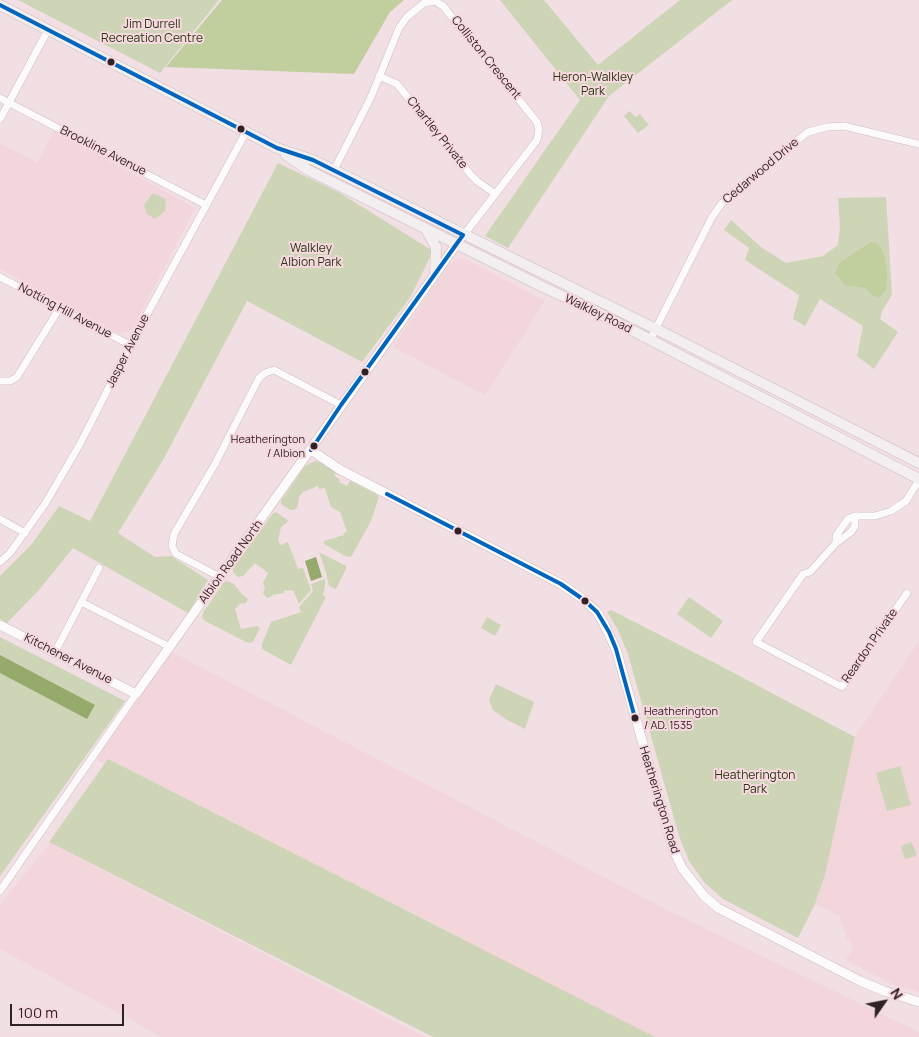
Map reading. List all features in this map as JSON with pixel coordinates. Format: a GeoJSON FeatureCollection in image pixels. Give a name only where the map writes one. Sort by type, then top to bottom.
{"type":"FeatureCollection","features":[{"type":"Feature","properties":{"kind":"main road","name":"Walkley Road"},"geometry":{"type":"LineString","coordinates":[[0,5],[277,148],[308,170],[456,245],[589,308],[919,479]]}},
{"type":"Feature","properties":{"kind":"main road","name":"Walkley Road"},"geometry":{"type":"LineString","coordinates":[[277,148],[334,170],[463,235],[656,328],[919,463]]}},
{"type":"Feature","properties":{"kind":"main road"},"geometry":{"type":"LineString","coordinates":[[427,230],[436,246],[435,274]]}},
{"type":"Feature","properties":{"kind":"street","name":"Colliston Crescent"},"geometry":{"type":"LineString","coordinates":[[334,170],[371,97],[399,28],[407,17],[430,1],[435,1],[444,6],[537,122],[539,129],[537,140],[463,235]]}},
{"type":"Feature","properties":{"kind":"street"},"geometry":{"type":"LineString","coordinates":[[0,119],[48,30]]}},
{"type":"Feature","properties":{"kind":"street","name":"Chartley Private"},"geometry":{"type":"LineString","coordinates":[[379,76],[397,84],[471,175],[494,193]]}},
{"type":"Feature","properties":{"kind":"street","name":"Brookline Avenue"},"geometry":{"type":"LineString","coordinates":[[0,98],[206,204]]}},
{"type":"Feature","properties":{"kind":"street","name":"Cedarwood Drive"},"geometry":{"type":"LineString","coordinates":[[650,340],[712,217],[722,203],[808,132],[827,127],[844,126],[919,144]]}},
{"type":"Feature","properties":{"kind":"street","name":"Jasper Avenue"},"geometry":{"type":"LineString","coordinates":[[0,562],[10,553],[45,504],[80,444],[130,345],[246,132]]}},
{"type":"Feature","properties":{"kind":"street","name":"Albion Road North"},"geometry":{"type":"LineString","coordinates":[[0,891],[136,694],[463,235]]}},
{"type":"Feature","properties":{"kind":"street","name":"Notting Hill Avenue"},"geometry":{"type":"LineString","coordinates":[[0,277],[130,345]]}},
{"type":"Feature","properties":{"kind":"street"},"geometry":{"type":"LineString","coordinates":[[0,381],[10,381],[17,378],[59,308]]}},
{"type":"Feature","properties":{"kind":"street"},"geometry":{"type":"LineString","coordinates":[[220,577],[176,554],[172,546],[174,534],[215,464],[259,378],[265,373],[274,370],[341,405]]}},
{"type":"Feature","properties":{"kind":"street","name":"Heatherington Road"},"geometry":{"type":"LineString","coordinates":[[311,450],[339,469],[561,584],[584,600],[597,612],[604,622],[616,649],[672,846],[682,868],[704,896],[718,908],[860,981],[919,1002]]}},
{"type":"Feature","properties":{"kind":"street"},"geometry":{"type":"LineString","coordinates":[[855,516],[875,516],[891,511],[906,500],[919,479]]}},
{"type":"Feature","properties":{"kind":"street","name":"Reardon Private"},"geometry":{"type":"LineString","coordinates":[[836,543],[836,536],[841,526],[855,516],[855,526],[836,543],[810,572],[803,574],[756,642],[842,687],[907,593]]}},
{"type":"Feature","properties":{"kind":"street"},"geometry":{"type":"LineString","coordinates":[[0,519],[25,533]]}},
{"type":"Feature","properties":{"kind":"street"},"geometry":{"type":"LineString","coordinates":[[55,652],[99,568]]}},
{"type":"Feature","properties":{"kind":"street"},"geometry":{"type":"LineString","coordinates":[[81,602],[170,647]]}},
{"type":"Feature","properties":{"kind":"street","name":"Kitchener Avenue"},"geometry":{"type":"LineString","coordinates":[[0,625],[136,694]]}},
{"type":"Feature","properties":{"kind":"shaded area"},"geometry":{"type":"Polygon","coordinates":[[[222,0],[404,0],[390,12],[354,74],[166,67],[222,0]]]}},
{"type":"Feature","properties":{"kind":"shaded area"},"geometry":{"type":"Polygon","coordinates":[[[54,131],[195,208],[132,330],[122,333],[114,331],[0,269],[0,143],[37,163],[54,131]]]}},
{"type":"Feature","properties":{"kind":"shaded area"},"geometry":{"type":"Polygon","coordinates":[[[871,242],[878,244],[884,254],[887,274],[886,289],[879,298],[865,288],[845,285],[835,273],[839,263],[871,242]]]}},
{"type":"Feature","properties":{"kind":"shaded area"},"geometry":{"type":"Polygon","coordinates":[[[464,258],[545,301],[485,395],[393,347],[447,267],[455,260],[464,258]]]}},
{"type":"Feature","properties":{"kind":"shaded area"},"geometry":{"type":"Polygon","coordinates":[[[316,557],[322,577],[311,581],[305,561],[316,557]]]}},
{"type":"Feature","properties":{"kind":"shaded area"},"geometry":{"type":"Polygon","coordinates":[[[919,641],[919,992],[894,985],[846,960],[853,948],[850,939],[847,939],[839,915],[815,904],[825,875],[855,737],[919,641]]]}},
{"type":"Feature","properties":{"kind":"shaded area"},"geometry":{"type":"Polygon","coordinates":[[[172,652],[667,910],[919,1032],[919,1037],[647,1037],[95,759],[172,652]]]}},
{"type":"Feature","properties":{"kind":"shaded area"},"geometry":{"type":"Polygon","coordinates":[[[0,655],[95,705],[87,719],[0,673],[0,655]]]}},
{"type":"Feature","properties":{"kind":"shaded area"},"geometry":{"type":"Polygon","coordinates":[[[50,843],[425,1037],[162,1037],[0,949],[0,905],[50,843]]]}},
{"type":"Feature","properties":{"kind":"green space","name":"Jim Durrell Recreation Centre"},"geometry":{"type":"Polygon","coordinates":[[[18,0],[219,0],[160,73],[18,0]]]}},
{"type":"Feature","properties":{"kind":"green space","name":"Heron-Walkley Park"},"geometry":{"type":"Polygon","coordinates":[[[500,0],[544,0],[598,65],[680,0],[732,0],[609,96],[508,248],[485,236],[580,100],[500,0]]]}},
{"type":"Feature","properties":{"kind":"green space"},"geometry":{"type":"Polygon","coordinates":[[[629,111],[636,117],[640,114],[649,125],[638,133],[624,116],[629,111]]]}},
{"type":"Feature","properties":{"kind":"green space","name":"Walkley Albion Park"},"geometry":{"type":"Polygon","coordinates":[[[278,163],[340,193],[433,251],[411,296],[362,362],[247,301],[163,460],[118,533],[155,557],[171,556],[208,580],[188,613],[73,548],[39,590],[7,623],[0,619],[0,576],[31,545],[59,506],[90,521],[278,163]]]}},
{"type":"Feature","properties":{"kind":"green space"},"geometry":{"type":"Polygon","coordinates":[[[153,193],[166,199],[165,211],[155,219],[147,214],[144,205],[153,193]]]}},
{"type":"Feature","properties":{"kind":"green space"},"geometry":{"type":"Polygon","coordinates":[[[886,197],[892,295],[882,311],[880,319],[898,332],[874,369],[857,356],[863,326],[820,299],[805,326],[793,319],[799,295],[745,260],[749,248],[724,230],[731,220],[761,247],[786,263],[823,256],[838,245],[840,227],[838,198],[886,197]]]}},
{"type":"Feature","properties":{"kind":"green space"},"geometry":{"type":"Polygon","coordinates":[[[315,461],[322,462],[336,472],[334,475],[340,480],[339,482],[347,486],[350,481],[379,497],[371,521],[351,557],[345,556],[324,544],[324,541],[344,535],[343,533],[347,532],[340,512],[331,507],[325,488],[319,489],[318,486],[303,492],[299,497],[297,508],[293,510],[281,504],[281,501],[305,466],[315,461]]]}},
{"type":"Feature","properties":{"kind":"green space"},"geometry":{"type":"Polygon","coordinates":[[[276,512],[289,521],[281,527],[278,541],[281,545],[288,542],[298,569],[303,568],[311,590],[299,604],[293,590],[286,590],[284,593],[267,598],[263,593],[265,589],[263,583],[268,573],[255,563],[243,576],[238,577],[233,572],[233,568],[273,513],[276,512]]]}},
{"type":"Feature","properties":{"kind":"green space"},"geometry":{"type":"Polygon","coordinates":[[[319,552],[346,566],[336,589],[329,586],[319,552]]]}},
{"type":"Feature","properties":{"kind":"green space"},"geometry":{"type":"Polygon","coordinates":[[[325,579],[323,595],[326,597],[291,665],[262,649],[262,644],[271,622],[301,612],[299,607],[313,591],[311,584],[325,579]]]}},
{"type":"Feature","properties":{"kind":"green space"},"geometry":{"type":"Polygon","coordinates":[[[227,581],[234,584],[248,599],[246,603],[240,604],[235,609],[241,629],[257,626],[260,628],[251,643],[202,618],[204,611],[224,582],[227,581]]]}},
{"type":"Feature","properties":{"kind":"green space"},"geometry":{"type":"Polygon","coordinates":[[[689,597],[723,621],[711,638],[677,614],[689,597]]]}},
{"type":"Feature","properties":{"kind":"green space","name":"Heatherington Park"},"geometry":{"type":"Polygon","coordinates":[[[611,610],[855,737],[825,875],[815,904],[798,938],[723,899],[704,882],[689,861],[679,836],[628,654],[617,628],[607,612],[611,610]]]}},
{"type":"Feature","properties":{"kind":"green space"},"geometry":{"type":"Polygon","coordinates":[[[487,617],[501,625],[495,636],[481,628],[487,617]]]}},
{"type":"Feature","properties":{"kind":"green space"},"geometry":{"type":"Polygon","coordinates":[[[0,637],[125,701],[0,876],[0,637]]]}},
{"type":"Feature","properties":{"kind":"green space"},"geometry":{"type":"Polygon","coordinates":[[[496,684],[534,702],[525,729],[493,710],[489,700],[496,684]]]}},
{"type":"Feature","properties":{"kind":"green space"},"geometry":{"type":"Polygon","coordinates":[[[108,759],[655,1037],[433,1037],[49,842],[108,759]]]}},
{"type":"Feature","properties":{"kind":"green space"},"geometry":{"type":"Polygon","coordinates":[[[900,766],[911,805],[887,811],[876,773],[900,766]]]}},
{"type":"Feature","properties":{"kind":"green space"},"geometry":{"type":"Polygon","coordinates":[[[911,842],[916,856],[905,859],[901,846],[911,842]]]}},
{"type":"Feature","properties":{"kind":"transit line"},"geometry":{"type":"LineString","coordinates":[[0,5],[277,148],[313,160],[463,235],[311,450]]}},
{"type":"Feature","properties":{"kind":"transit line"},"geometry":{"type":"LineString","coordinates":[[387,494],[561,584],[584,600],[597,612],[609,632],[616,649],[635,718]]}},
{"type":"Feature","properties":{"kind":"place","name":"Heatherington / Albion"},"geometry":{"type":"Point","coordinates":[314,446]}},
{"type":"Feature","properties":{"kind":"place","name":"Heatherington / AD. 1535"},"geometry":{"type":"Point","coordinates":[635,718]}}]}
